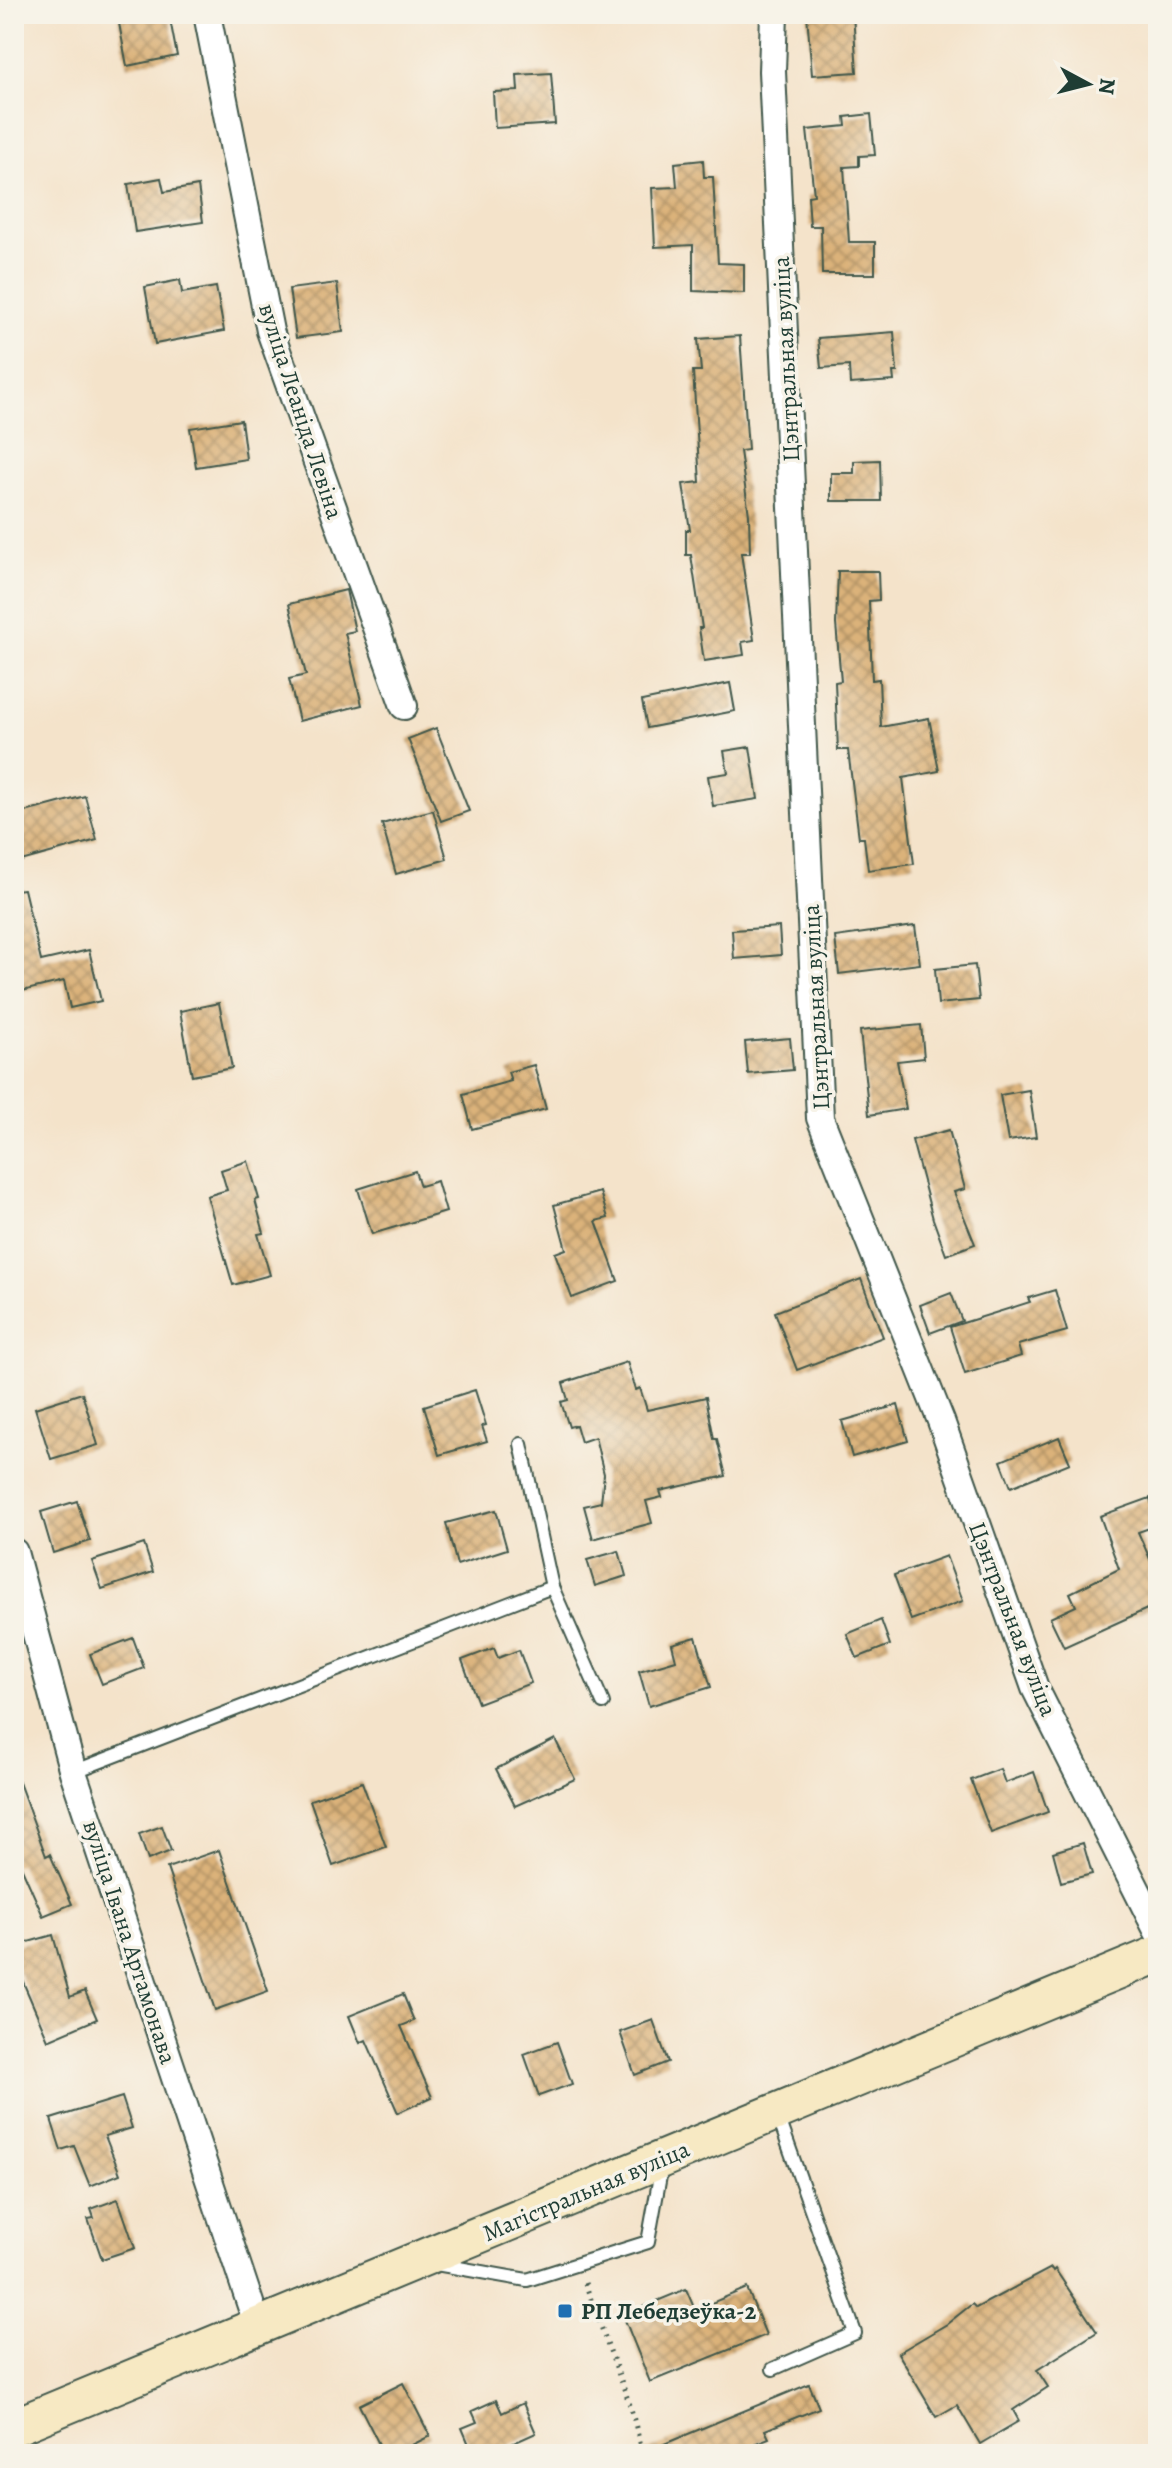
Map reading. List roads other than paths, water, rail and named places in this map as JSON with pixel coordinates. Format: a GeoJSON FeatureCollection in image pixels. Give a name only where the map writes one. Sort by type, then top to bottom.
{"type":"FeatureCollection","features":[{"type":"Feature","properties":{"kind":"main road","name":"Магістральная вуліца"},"geometry":{"type":"LineString","coordinates":[[14,2427],[1158,1954]]}},
{"type":"Feature","properties":{"kind":"street","name":"вуліца Леаніда Левіна"},"geometry":{"type":"LineString","coordinates":[[207,14],[270,331],[404,706]]}},
{"type":"Feature","properties":{"kind":"street","name":"Цэнтральная вуліца"},"geometry":{"type":"LineString","coordinates":[[774,14],[772,71],[820,1118],[941,1421],[1035,1688],[1158,1932]]}},
{"type":"Feature","properties":{"kind":"street","name":"вуліца Івана Артамонава"},"geometry":{"type":"LineString","coordinates":[[14,1552],[73,1772],[258,2327]]}},
{"type":"Feature","properties":{"kind":"lane"},"geometry":{"type":"LineString","coordinates":[[521,1444],[552,1587],[603,1703]]}},
{"type":"Feature","properties":{"kind":"lane"},"geometry":{"type":"LineString","coordinates":[[73,1772],[552,1587]]}},
{"type":"Feature","properties":{"kind":"lane"},"geometry":{"type":"LineString","coordinates":[[773,2369],[855,2333],[777,2112]]}},
{"type":"Feature","properties":{"kind":"lane"},"geometry":{"type":"LineString","coordinates":[[417,2261],[527,2280],[648,2242],[664,2158]]}},
{"type":"Feature","properties":{"kind":"place","name":"РП Лебедзеўка-2"},"geometry":{"type":"Point","coordinates":[565,2311]}}]}
